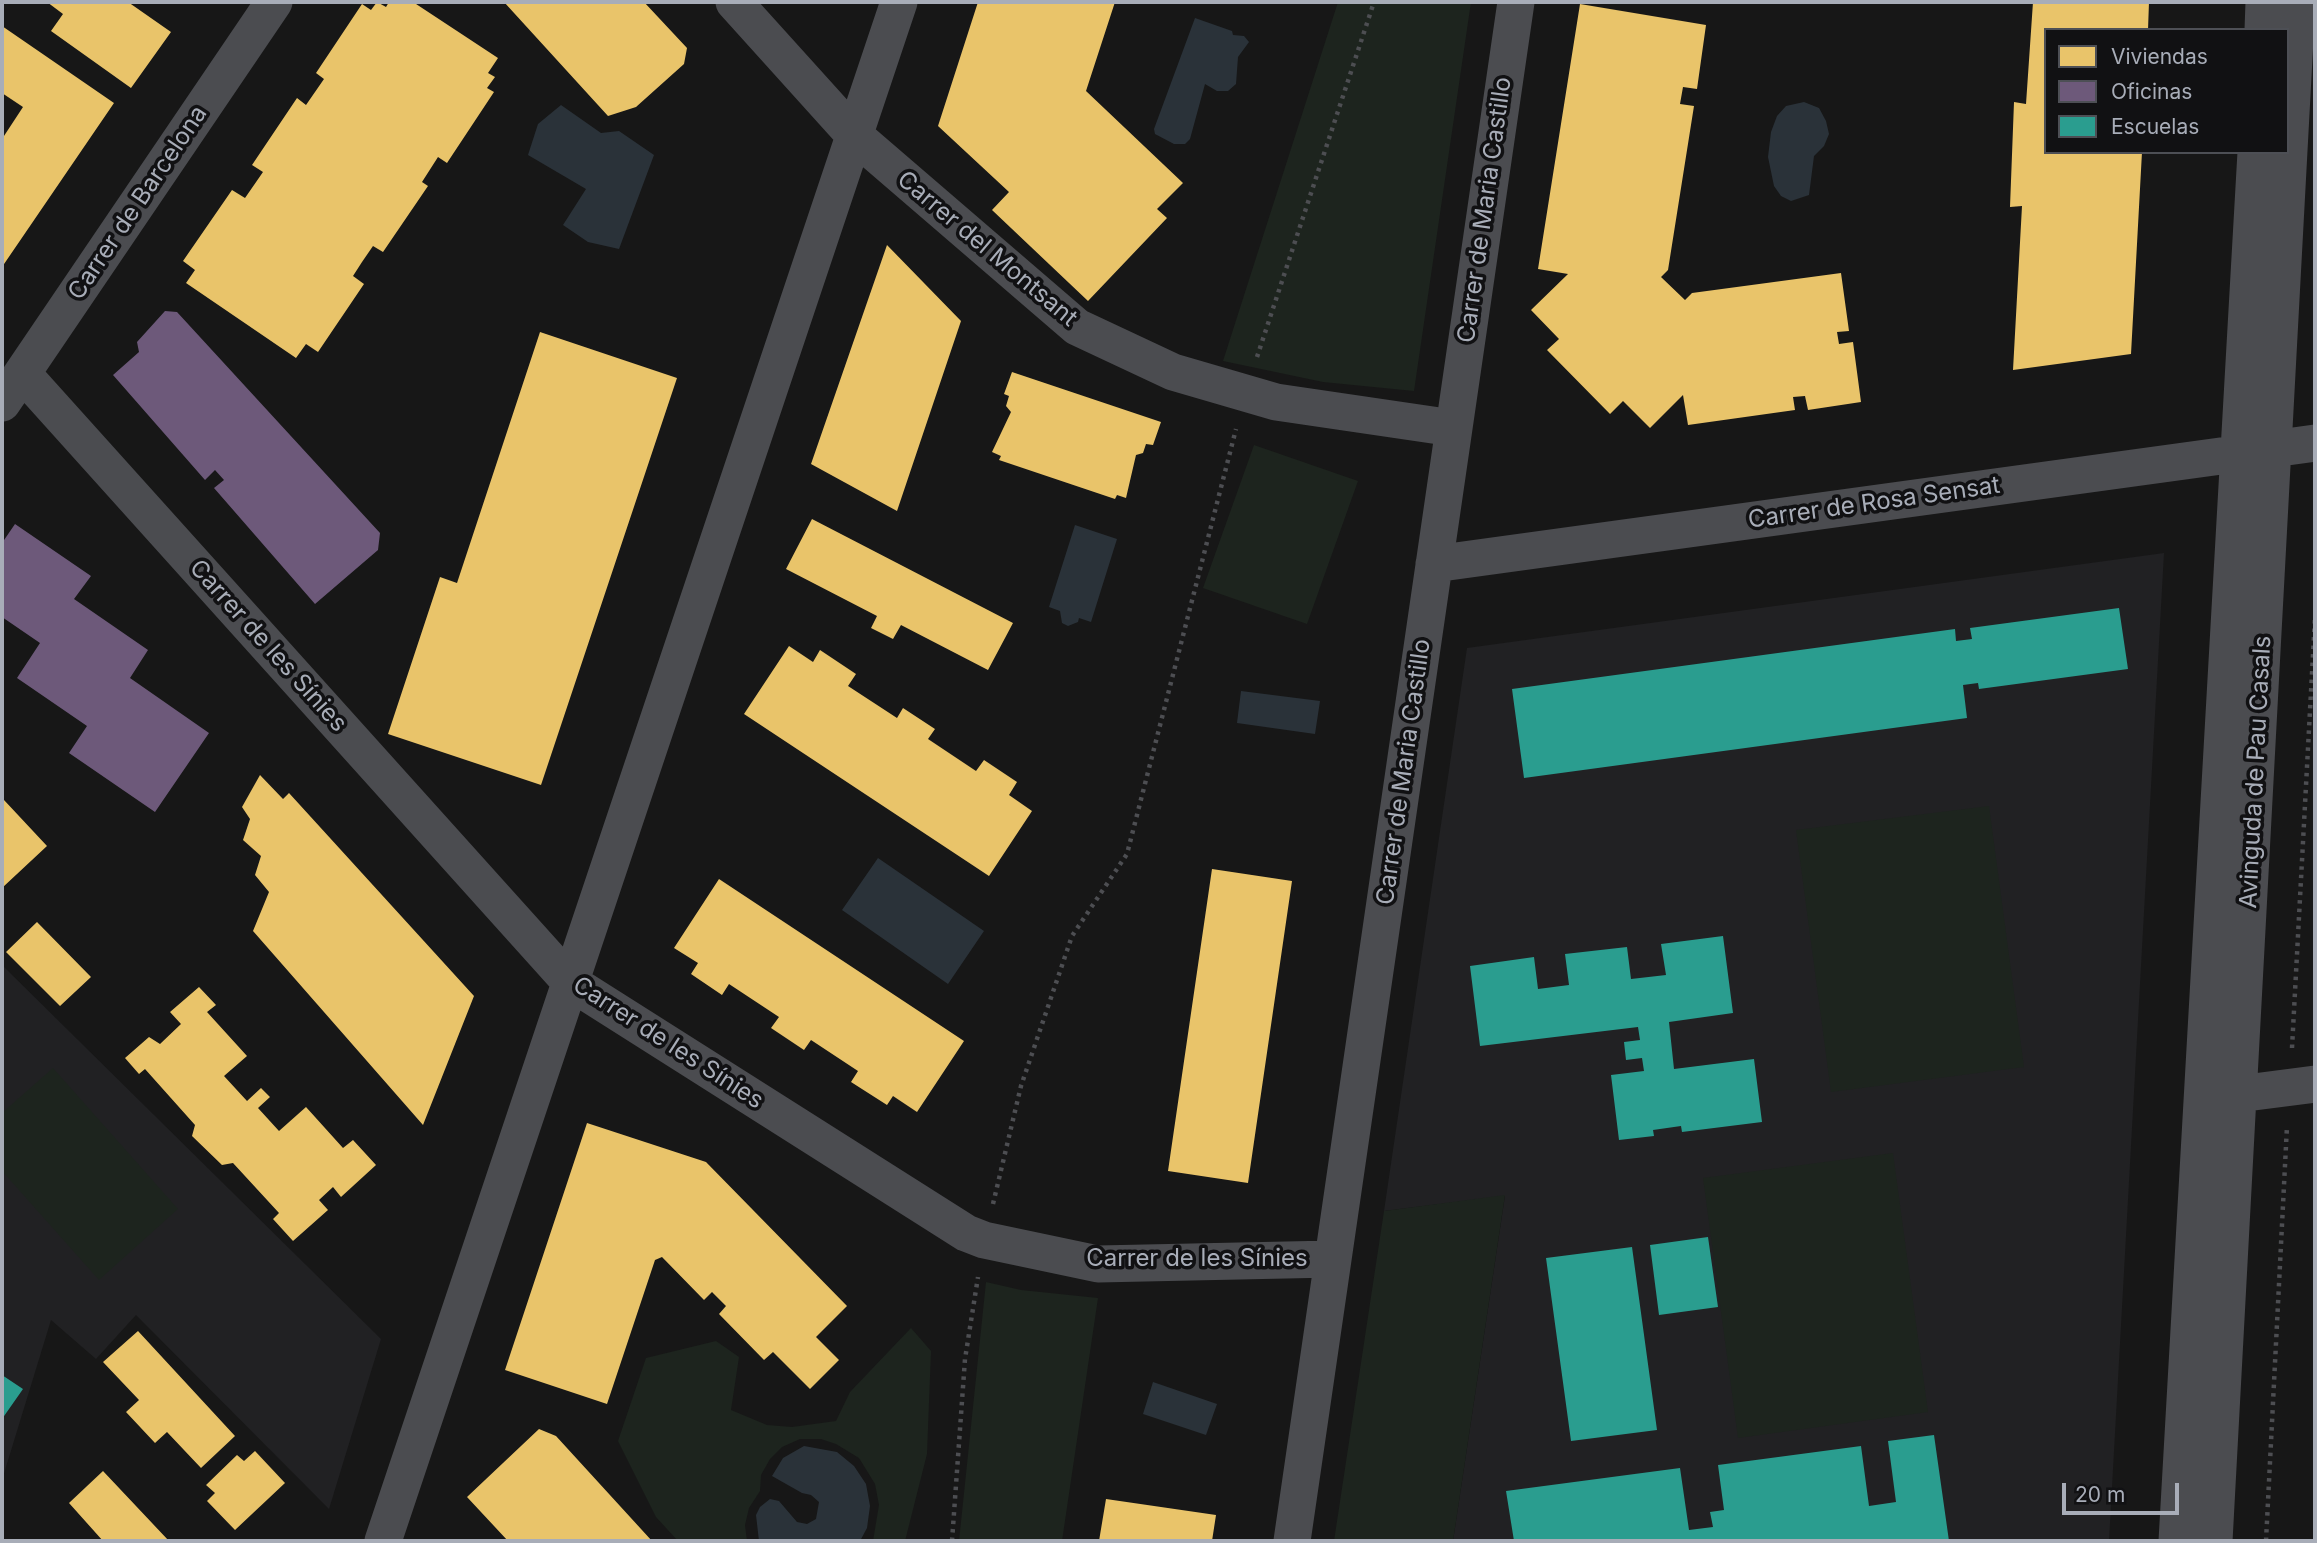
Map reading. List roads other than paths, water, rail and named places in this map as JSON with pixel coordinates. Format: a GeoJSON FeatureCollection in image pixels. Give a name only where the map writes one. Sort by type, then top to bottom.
{"type":"FeatureCollection","features":[{"type":"Feature","properties":{"kind":"street","name":"Carrer de Barcelona"},"geometry":{"type":"LineString","coordinates":[[2,403],[274,2]]}},
{"type":"Feature","properties":{"kind":"street","name":"Carrer del Montsant"},"geometry":{"type":"LineString","coordinates":[[734,2],[854,135],[1077,327],[1173,372],[1276,402],[1453,428]]}},
{"type":"Feature","properties":{"kind":"street"},"geometry":{"type":"LineString","coordinates":[[383,1541],[899,2]]}},
{"type":"Feature","properties":{"kind":"street","name":"Carrer de Maria Castillo"},"geometry":{"type":"LineString","coordinates":[[1292,1541],[1516,2]]}},
{"type":"Feature","properties":{"kind":"street"},"geometry":{"type":"LineString","coordinates":[[2263,28],[2264,2]]}},
{"type":"Feature","properties":{"kind":"street","name":"Avinguda de Pau Casals"},"geometry":{"type":"LineString","coordinates":[[2289,88],[2297,2]]}},
{"type":"Feature","properties":{"kind":"street","name":"Avinguda de Pau Casals"},"geometry":{"type":"LineString","coordinates":[[2214,1541],[2240,1094],[2255,451],[2256,154]]}},
{"type":"Feature","properties":{"kind":"street","name":"Avinguda de Pau Casals"},"geometry":{"type":"LineString","coordinates":[[2177,1541],[2204,1099],[2255,451],[2283,154]]}},
{"type":"Feature","properties":{"kind":"street","name":"Carrer de les Sínies"},"geometry":{"type":"LineString","coordinates":[[23,374],[570,982],[966,1233],[984,1240],[1098,1264],[1333,1259]]}},
{"type":"Feature","properties":{"kind":"street","name":"Carrer de Rosa Sensat"},"geometry":{"type":"LineString","coordinates":[[1434,564],[2315,443]]}},
{"type":"Feature","properties":{"kind":"street"},"geometry":{"type":"LineString","coordinates":[[2204,1099],[2315,1084]]}}]}
